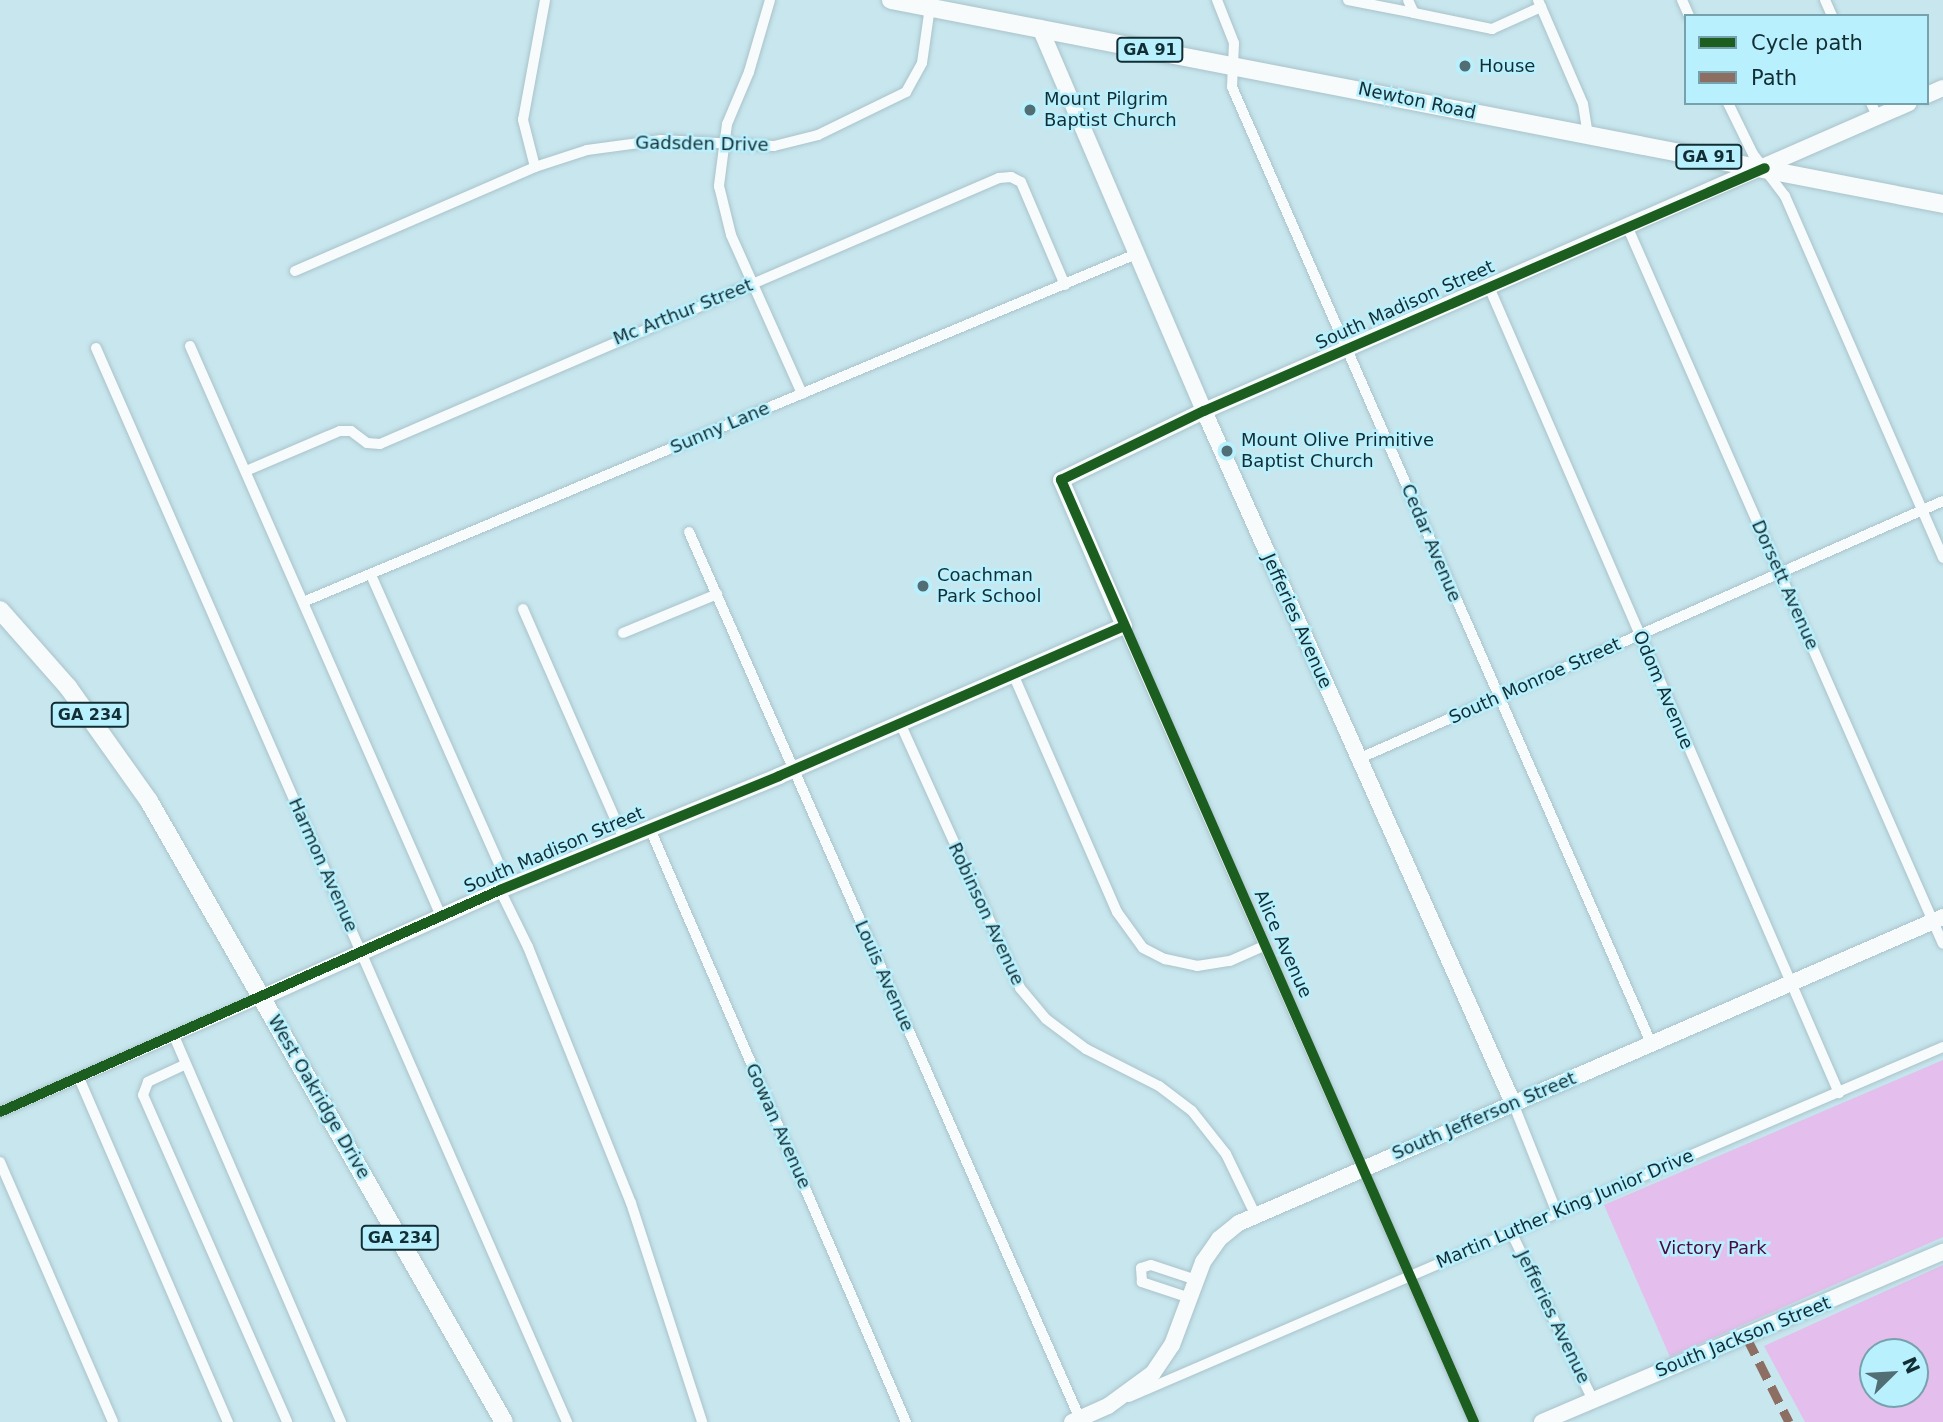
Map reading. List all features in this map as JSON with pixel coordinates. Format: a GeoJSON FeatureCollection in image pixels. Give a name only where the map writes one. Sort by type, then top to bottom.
{"type":"FeatureCollection","features":[{"type":"Feature","properties":{"kind":"main road","name":"Newton Road"},"geometry":{"type":"LineString","coordinates":[[891,0],[929,4],[1943,204]]}},
{"type":"Feature","properties":{"kind":"main road","name":"West Oakridge Drive"},"geometry":{"type":"LineString","coordinates":[[0,610],[68,687],[130,772],[263,997],[504,1422]]}},
{"type":"Feature","properties":{"kind":"street"},"geometry":{"type":"LineString","coordinates":[[535,167],[528,154],[523,120],[545,0]]}},
{"type":"Feature","properties":{"kind":"street"},"geometry":{"type":"LineString","coordinates":[[770,0],[723,143],[721,205],[802,394]]}},
{"type":"Feature","properties":{"kind":"street","name":"Cedar Avenue"},"geometry":{"type":"LineString","coordinates":[[1217,0],[1234,43],[1232,87],[1651,1043]]}},
{"type":"Feature","properties":{"kind":"street"},"geometry":{"type":"LineString","coordinates":[[1348,0],[1492,29],[1540,3],[1583,104],[1588,135]]}},
{"type":"Feature","properties":{"kind":"street"},"geometry":{"type":"LineString","coordinates":[[1408,0],[1414,13]]}},
{"type":"Feature","properties":{"kind":"street","name":"Gadsden Drive"},"geometry":{"type":"LineString","coordinates":[[295,271],[535,167],[587,150],[637,141],[723,143],[755,147],[792,143],[901,97],[914,83],[922,63],[929,4]]}},
{"type":"Feature","properties":{"kind":"street","name":"Jefferies Avenue"},"geometry":{"type":"LineString","coordinates":[[1040,28],[1204,411],[1513,1103],[1557,1213]]}},
{"type":"Feature","properties":{"kind":"street"},"geometry":{"type":"LineString","coordinates":[[1729,105],[1743,137],[1786,196],[1943,558]]}},
{"type":"Feature","properties":{"kind":"street","name":"South Madison Street"},"geometry":{"type":"LineString","coordinates":[[1061,480],[1204,411],[1765,168],[1875,111],[1900,105]]}},
{"type":"Feature","properties":{"kind":"street","name":"Mc Arthur Street"},"geometry":{"type":"LineString","coordinates":[[246,471],[340,431],[351,431],[367,443],[380,443],[1011,177],[1026,193],[1065,285]]}},
{"type":"Feature","properties":{"kind":"street","name":"Dorsett Avenue"},"geometry":{"type":"LineString","coordinates":[[1627,226],[1780,573],[1938,919],[1943,944]]}},
{"type":"Feature","properties":{"kind":"street","name":"Sunny Lane"},"geometry":{"type":"LineString","coordinates":[[303,602],[1136,254]]}},
{"type":"Feature","properties":{"kind":"street","name":"Odom Avenue"},"geometry":{"type":"LineString","coordinates":[[1489,287],[1839,1093]]}},
{"type":"Feature","properties":{"kind":"street"},"geometry":{"type":"LineString","coordinates":[[190,346],[442,916]]}},
{"type":"Feature","properties":{"kind":"street","name":"Harmon Avenue"},"geometry":{"type":"LineString","coordinates":[[96,348],[567,1422]]}},
{"type":"Feature","properties":{"kind":"street","name":"Alice Avenue"},"geometry":{"type":"LineString","coordinates":[[1061,480],[1475,1422]]}},
{"type":"Feature","properties":{"kind":"street","name":"South Monroe Street"},"geometry":{"type":"LineString","coordinates":[[1358,759],[1943,501]]}},
{"type":"Feature","properties":{"kind":"street","name":"Louis Avenue"},"geometry":{"type":"LineString","coordinates":[[689,533],[1076,1420]]}},
{"type":"Feature","properties":{"kind":"street"},"geometry":{"type":"LineString","coordinates":[[371,575],[528,947],[626,1192],[702,1422]]}},
{"type":"Feature","properties":{"kind":"street"},"geometry":{"type":"LineString","coordinates":[[623,633],[717,594]]}},
{"type":"Feature","properties":{"kind":"street"},"geometry":{"type":"LineString","coordinates":[[523,609],[624,839]]}},
{"type":"Feature","properties":{"kind":"street","name":"South Madison Street"},"geometry":{"type":"LineString","coordinates":[[0,1112],[504,889],[793,770],[1124,626]]}},
{"type":"Feature","properties":{"kind":"street"},"geometry":{"type":"LineString","coordinates":[[1013,674],[1117,912],[1143,948],[1165,959],[1197,966],[1230,961],[1264,946]]}},
{"type":"Feature","properties":{"kind":"street","name":"Robinson Avenue"},"geometry":{"type":"LineString","coordinates":[[900,723],[1020,988],[1046,1019],[1086,1049],[1159,1086],[1192,1111],[1226,1154],[1256,1216]]}},
{"type":"Feature","properties":{"kind":"street","name":"Gowan Avenue"},"geometry":{"type":"LineString","coordinates":[[650,829],[906,1422]]}},
{"type":"Feature","properties":{"kind":"street","name":"South Jefferson Street"},"geometry":{"type":"LineString","coordinates":[[1108,1406],[1145,1381],[1163,1360],[1196,1280],[1219,1239],[1256,1216],[1938,919]]}},
{"type":"Feature","properties":{"kind":"street"},"geometry":{"type":"LineString","coordinates":[[174,1036],[184,1065],[341,1422]]}},
{"type":"Feature","properties":{"kind":"street","name":"Martin Luther King Junior Drive"},"geometry":{"type":"LineString","coordinates":[[1076,1420],[1943,1047]]}},
{"type":"Feature","properties":{"kind":"street"},"geometry":{"type":"LineString","coordinates":[[184,1065],[148,1082],[144,1096],[287,1422]]}},
{"type":"Feature","properties":{"kind":"street"},"geometry":{"type":"LineString","coordinates":[[79,1078],[228,1422]]}},
{"type":"Feature","properties":{"kind":"street"},"geometry":{"type":"LineString","coordinates":[[0,1163],[113,1422]]}},
{"type":"Feature","properties":{"kind":"street","name":"Jefferies Avenue"},"geometry":{"type":"LineString","coordinates":[[1512,1234],[1593,1401]]}},
{"type":"Feature","properties":{"kind":"street","name":"South Jackson Street"},"geometry":{"type":"LineString","coordinates":[[1542,1422],[1943,1252]]}},
{"type":"Feature","properties":{"kind":"street"},"geometry":{"type":"LineString","coordinates":[[1189,1298],[1142,1282],[1141,1268],[1152,1265],[1196,1280]]}},
{"type":"Feature","properties":{"kind":"green space","name":"Victory Park"},"geometry":{"type":"Polygon","coordinates":[[[1943,1060],[1943,1237],[1670,1357],[1604,1205],[1943,1060]]]}},
{"type":"Feature","properties":{"kind":"green space"},"geometry":{"type":"Polygon","coordinates":[[[1943,1265],[1943,1422],[1805,1422],[1764,1346],[1943,1265]]]}},
{"type":"Feature","properties":{"kind":"marked path"},"geometry":{"type":"LineString","coordinates":[[1747,1338],[1789,1422]]}},
{"type":"Feature","properties":{"kind":"cycle path"},"geometry":{"type":"LineString","coordinates":[[1474,1422],[1061,480],[1204,411],[1765,168]]}},
{"type":"Feature","properties":{"kind":"cycle path"},"geometry":{"type":"LineString","coordinates":[[0,1112],[500,890],[779,776],[1124,626]]}},
{"type":"Feature","properties":{"kind":"place","name":"House"},"geometry":{"type":"Point","coordinates":[1465,66]}},
{"type":"Feature","properties":{"kind":"place","name":"Mount Pilgrim Baptist Church"},"geometry":{"type":"Point","coordinates":[1030,110]}},
{"type":"Feature","properties":{"kind":"place","name":"Mount Olive Primitive Baptist Church"},"geometry":{"type":"Point","coordinates":[1227,451]}},
{"type":"Feature","properties":{"kind":"place","name":"Coachman Park School"},"geometry":{"type":"Point","coordinates":[923,586]}}]}
